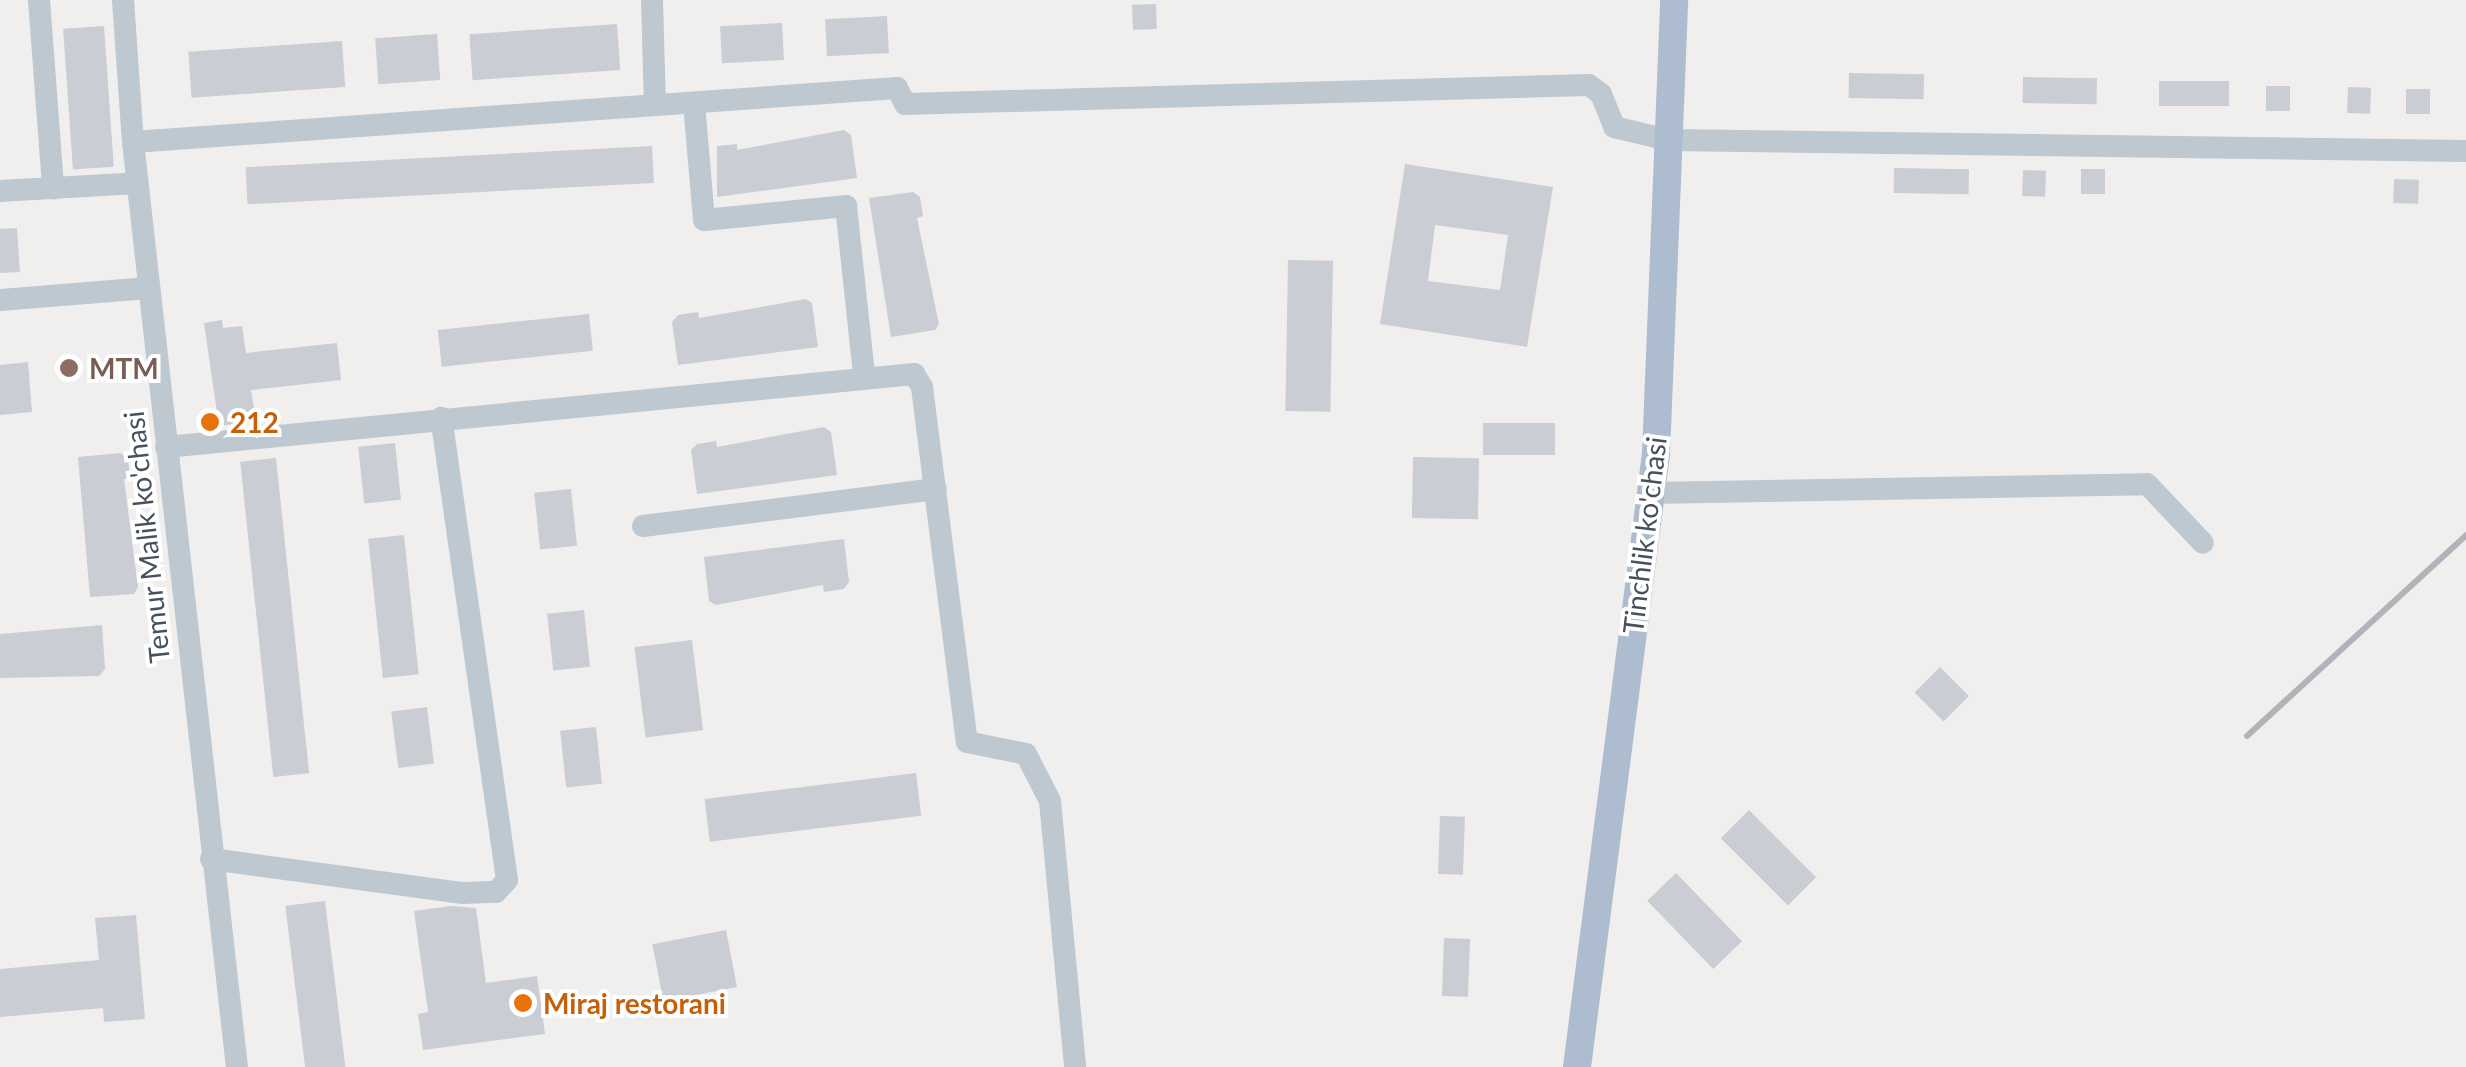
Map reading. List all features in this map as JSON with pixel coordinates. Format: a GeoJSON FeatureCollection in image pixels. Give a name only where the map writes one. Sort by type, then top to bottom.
{"type":"FeatureCollection","features":[{"type":"Feature","properties":{"kind":"main road","name":"Tinchlik ko'chasi"},"geometry":{"type":"LineString","coordinates":[[1578,1067],[1651,493],[1674,0]]}},
{"type":"Feature","properties":{"kind":"street"},"geometry":{"type":"LineString","coordinates":[[39,0],[54,188]]}},
{"type":"Feature","properties":{"kind":"street","name":"Temur Malik ko'chasi"},"geometry":{"type":"LineString","coordinates":[[123,0],[137,183],[236,1067]]}},
{"type":"Feature","properties":{"kind":"street"},"geometry":{"type":"LineString","coordinates":[[652,0],[655,106]]}},
{"type":"Feature","properties":{"kind":"street"},"geometry":{"type":"LineString","coordinates":[[133,142],[897,88],[905,104],[1589,85],[1602,94],[1614,126],[1668,140],[2466,151]]}},
{"type":"Feature","properties":{"kind":"street"},"geometry":{"type":"LineString","coordinates":[[694,103],[704,220],[846,206],[864,374]]}},
{"type":"Feature","properties":{"kind":"street"},"geometry":{"type":"LineString","coordinates":[[0,192],[137,183]]}},
{"type":"Feature","properties":{"kind":"street"},"geometry":{"type":"LineString","coordinates":[[0,300],[149,288]]}},
{"type":"Feature","properties":{"kind":"street"},"geometry":{"type":"LineString","coordinates":[[166,446],[864,374],[914,374],[922,387],[967,742],[1026,754],[1050,801],[1075,1067]]}},
{"type":"Feature","properties":{"kind":"street"},"geometry":{"type":"LineString","coordinates":[[211,859],[463,893],[496,892],[507,880],[441,418]]}},
{"type":"Feature","properties":{"kind":"street"},"geometry":{"type":"LineString","coordinates":[[1651,493],[2148,484],[2203,543]]}},
{"type":"Feature","properties":{"kind":"street"},"geometry":{"type":"LineString","coordinates":[[643,526],[936,489]]}},
{"type":"Feature","properties":{"kind":"building"},"geometry":{"type":"Polygon","coordinates":[[[1156,4],[1157,29],[1133,30],[1132,5],[1156,4]]]}},
{"type":"Feature","properties":{"kind":"building"},"geometry":{"type":"Polygon","coordinates":[[[887,16],[889,53],[827,56],[825,19],[887,16]]]}},
{"type":"Feature","properties":{"kind":"building"},"geometry":{"type":"Polygon","coordinates":[[[782,23],[784,60],[722,63],[720,26],[782,23]]]}},
{"type":"Feature","properties":{"kind":"building"},"geometry":{"type":"Polygon","coordinates":[[[617,24],[620,70],[473,80],[469,34],[617,24]]]}},
{"type":"Feature","properties":{"kind":"building"},"geometry":{"type":"Polygon","coordinates":[[[104,26],[114,167],[73,170],[63,29],[104,26]]]}},
{"type":"Feature","properties":{"kind":"building"},"geometry":{"type":"Polygon","coordinates":[[[437,34],[440,80],[378,84],[375,38],[437,34]]]}},
{"type":"Feature","properties":{"kind":"building"},"geometry":{"type":"Polygon","coordinates":[[[342,41],[345,87],[192,98],[188,52],[342,41]]]}},
{"type":"Feature","properties":{"kind":"building"},"geometry":{"type":"Polygon","coordinates":[[[1849,73],[1924,74],[1924,99],[1849,98],[1849,73]]]}},
{"type":"Feature","properties":{"kind":"building"},"geometry":{"type":"Polygon","coordinates":[[[2023,77],[2097,78],[2097,104],[2023,103],[2023,77]]]}},
{"type":"Feature","properties":{"kind":"building"},"geometry":{"type":"Polygon","coordinates":[[[2159,81],[2229,81],[2229,106],[2159,106],[2159,81]]]}},
{"type":"Feature","properties":{"kind":"building"},"geometry":{"type":"Polygon","coordinates":[[[2266,86],[2290,86],[2290,111],[2266,111],[2266,86]]]}},
{"type":"Feature","properties":{"kind":"building"},"geometry":{"type":"Polygon","coordinates":[[[2348,87],[2371,88],[2370,114],[2347,113],[2348,87]]]}},
{"type":"Feature","properties":{"kind":"building"},"geometry":{"type":"Polygon","coordinates":[[[2406,89],[2430,89],[2430,114],[2406,114],[2406,89]]]}},
{"type":"Feature","properties":{"kind":"building"},"geometry":{"type":"Polygon","coordinates":[[[844,130],[851,135],[857,178],[717,197],[717,146],[737,144],[737,150],[844,130]]]}},
{"type":"Feature","properties":{"kind":"building"},"geometry":{"type":"Polygon","coordinates":[[[652,146],[654,183],[247,204],[246,167],[652,146]]]}},
{"type":"Feature","properties":{"kind":"building"},"geometry":{"type":"Polygon","coordinates":[[[1405,164],[1553,187],[1527,347],[1380,324],[1405,164]],[[1435,225],[1428,281],[1500,290],[1508,235],[1435,225]]]}},
{"type":"Feature","properties":{"kind":"building"},"geometry":{"type":"Polygon","coordinates":[[[1894,168],[1969,169],[1969,194],[1894,193],[1894,168]]]}},
{"type":"Feature","properties":{"kind":"building"},"geometry":{"type":"Polygon","coordinates":[[[2081,169],[2105,169],[2105,194],[2081,194],[2081,169]]]}},
{"type":"Feature","properties":{"kind":"building"},"geometry":{"type":"Polygon","coordinates":[[[2023,170],[2046,171],[2045,197],[2022,196],[2023,170]]]}},
{"type":"Feature","properties":{"kind":"building"},"geometry":{"type":"Polygon","coordinates":[[[2394,179],[2419,180],[2418,204],[2393,203],[2394,179]]]}},
{"type":"Feature","properties":{"kind":"building"},"geometry":{"type":"Polygon","coordinates":[[[913,192],[920,197],[923,216],[917,218],[939,324],[935,330],[891,337],[869,198],[913,192]]]}},
{"type":"Feature","properties":{"kind":"building"},"geometry":{"type":"Polygon","coordinates":[[[17,228],[20,272],[0,273],[0,229],[17,228]]]}},
{"type":"Feature","properties":{"kind":"building"},"geometry":{"type":"Polygon","coordinates":[[[1288,260],[1333,261],[1330,412],[1285,411],[1288,260]]]}},
{"type":"Feature","properties":{"kind":"building"},"geometry":{"type":"Polygon","coordinates":[[[806,299],[812,303],[818,347],[678,365],[672,322],[678,315],[698,312],[699,318],[806,299]]]}},
{"type":"Feature","properties":{"kind":"building"},"geometry":{"type":"Polygon","coordinates":[[[589,314],[593,351],[442,367],[438,330],[589,314]]]}},
{"type":"Feature","properties":{"kind":"building"},"geometry":{"type":"Polygon","coordinates":[[[222,320],[223,328],[242,326],[246,353],[337,343],[341,380],[251,390],[256,421],[219,426],[204,323],[222,320]]]}},
{"type":"Feature","properties":{"kind":"building"},"geometry":{"type":"Polygon","coordinates":[[[28,362],[32,412],[0,415],[0,365],[28,362]]]}},
{"type":"Feature","properties":{"kind":"building"},"geometry":{"type":"Polygon","coordinates":[[[1483,423],[1555,423],[1555,455],[1483,455],[1483,423]]]}},
{"type":"Feature","properties":{"kind":"building"},"geometry":{"type":"Polygon","coordinates":[[[824,427],[831,432],[837,475],[697,494],[691,450],[697,444],[716,441],[717,447],[824,427]]]}},
{"type":"Feature","properties":{"kind":"building"},"geometry":{"type":"Polygon","coordinates":[[[395,443],[401,500],[364,504],[358,447],[395,443]]]}},
{"type":"Feature","properties":{"kind":"building"},"geometry":{"type":"Polygon","coordinates":[[[121,453],[128,459],[130,479],[124,479],[138,587],[134,594],[90,597],[78,457],[121,453]]]}},
{"type":"Feature","properties":{"kind":"building"},"geometry":{"type":"Polygon","coordinates":[[[1413,457],[1479,458],[1478,519],[1412,518],[1413,457]]]}},
{"type":"Feature","properties":{"kind":"building"},"geometry":{"type":"Polygon","coordinates":[[[276,458],[309,773],[273,777],[240,462],[276,458]]]}},
{"type":"Feature","properties":{"kind":"building"},"geometry":{"type":"Polygon","coordinates":[[[571,489],[577,546],[540,550],[534,493],[571,489]]]}},
{"type":"Feature","properties":{"kind":"building"},"geometry":{"type":"Polygon","coordinates":[[[404,535],[419,674],[383,678],[368,539],[404,535]]]}},
{"type":"Feature","properties":{"kind":"building"},"geometry":{"type":"Polygon","coordinates":[[[844,539],[849,582],[844,589],[824,592],[823,585],[716,605],[709,601],[704,557],[844,539]]]}},
{"type":"Feature","properties":{"kind":"building"},"geometry":{"type":"Polygon","coordinates":[[[584,610],[590,667],[553,671],[547,614],[584,610]]]}},
{"type":"Feature","properties":{"kind":"building"},"geometry":{"type":"Polygon","coordinates":[[[102,625],[105,669],[99,676],[0,678],[0,634],[102,625]]]}},
{"type":"Feature","properties":{"kind":"building"},"geometry":{"type":"Polygon","coordinates":[[[692,640],[703,730],[646,737],[634,647],[692,640]]]}},
{"type":"Feature","properties":{"kind":"building"},"geometry":{"type":"Polygon","coordinates":[[[1940,667],[1969,696],[1944,721],[1915,692],[1940,667]]]}},
{"type":"Feature","properties":{"kind":"building"},"geometry":{"type":"Polygon","coordinates":[[[427,707],[434,764],[398,768],[391,711],[427,707]]]}},
{"type":"Feature","properties":{"kind":"building"},"geometry":{"type":"Polygon","coordinates":[[[596,727],[602,784],[566,787],[560,731],[596,727]]]}},
{"type":"Feature","properties":{"kind":"building"},"geometry":{"type":"Polygon","coordinates":[[[916,773],[921,816],[710,842],[705,799],[916,773]]]}},
{"type":"Feature","properties":{"kind":"building"},"geometry":{"type":"Polygon","coordinates":[[[1749,810],[1816,877],[1788,905],[1721,838],[1749,810]]]}},
{"type":"Feature","properties":{"kind":"building"},"geometry":{"type":"Polygon","coordinates":[[[1440,816],[1465,817],[1463,875],[1438,874],[1440,816]]]}},
{"type":"Feature","properties":{"kind":"building"},"geometry":{"type":"Polygon","coordinates":[[[1676,873],[1742,941],[1713,969],[1647,901],[1676,873]]]}},
{"type":"Feature","properties":{"kind":"building"},"geometry":{"type":"Polygon","coordinates":[[[325,901],[345,1067],[305,1067],[285,906],[325,901]]]}},
{"type":"Feature","properties":{"kind":"building"},"geometry":{"type":"Polygon","coordinates":[[[450,906],[476,908],[486,983],[537,976],[545,1034],[423,1050],[418,1014],[428,1012],[414,911],[450,906]]]}},
{"type":"Feature","properties":{"kind":"building"},"geometry":{"type":"Polygon","coordinates":[[[136,915],[145,1019],[104,1022],[103,1008],[0,1017],[0,969],[99,960],[95,918],[136,915]]]}},
{"type":"Feature","properties":{"kind":"building"},"geometry":{"type":"Polygon","coordinates":[[[726,930],[737,987],[663,1001],[652,944],[726,930]]]}},
{"type":"Feature","properties":{"kind":"building"},"geometry":{"type":"Polygon","coordinates":[[[1444,938],[1470,939],[1468,997],[1442,996],[1444,938]]]}},
{"type":"Feature","properties":{"kind":"railway"},"geometry":{"type":"LineString","coordinates":[[2247,736],[2466,535]]}},
{"type":"Feature","properties":{"kind":"place","name":"MTM"},"geometry":{"type":"Point","coordinates":[69,368]}},
{"type":"Feature","properties":{"kind":"place","name":"212"},"geometry":{"type":"Point","coordinates":[210,422]}},
{"type":"Feature","properties":{"kind":"place","name":"Miraj restorani"},"geometry":{"type":"Point","coordinates":[523,1003]}}]}
